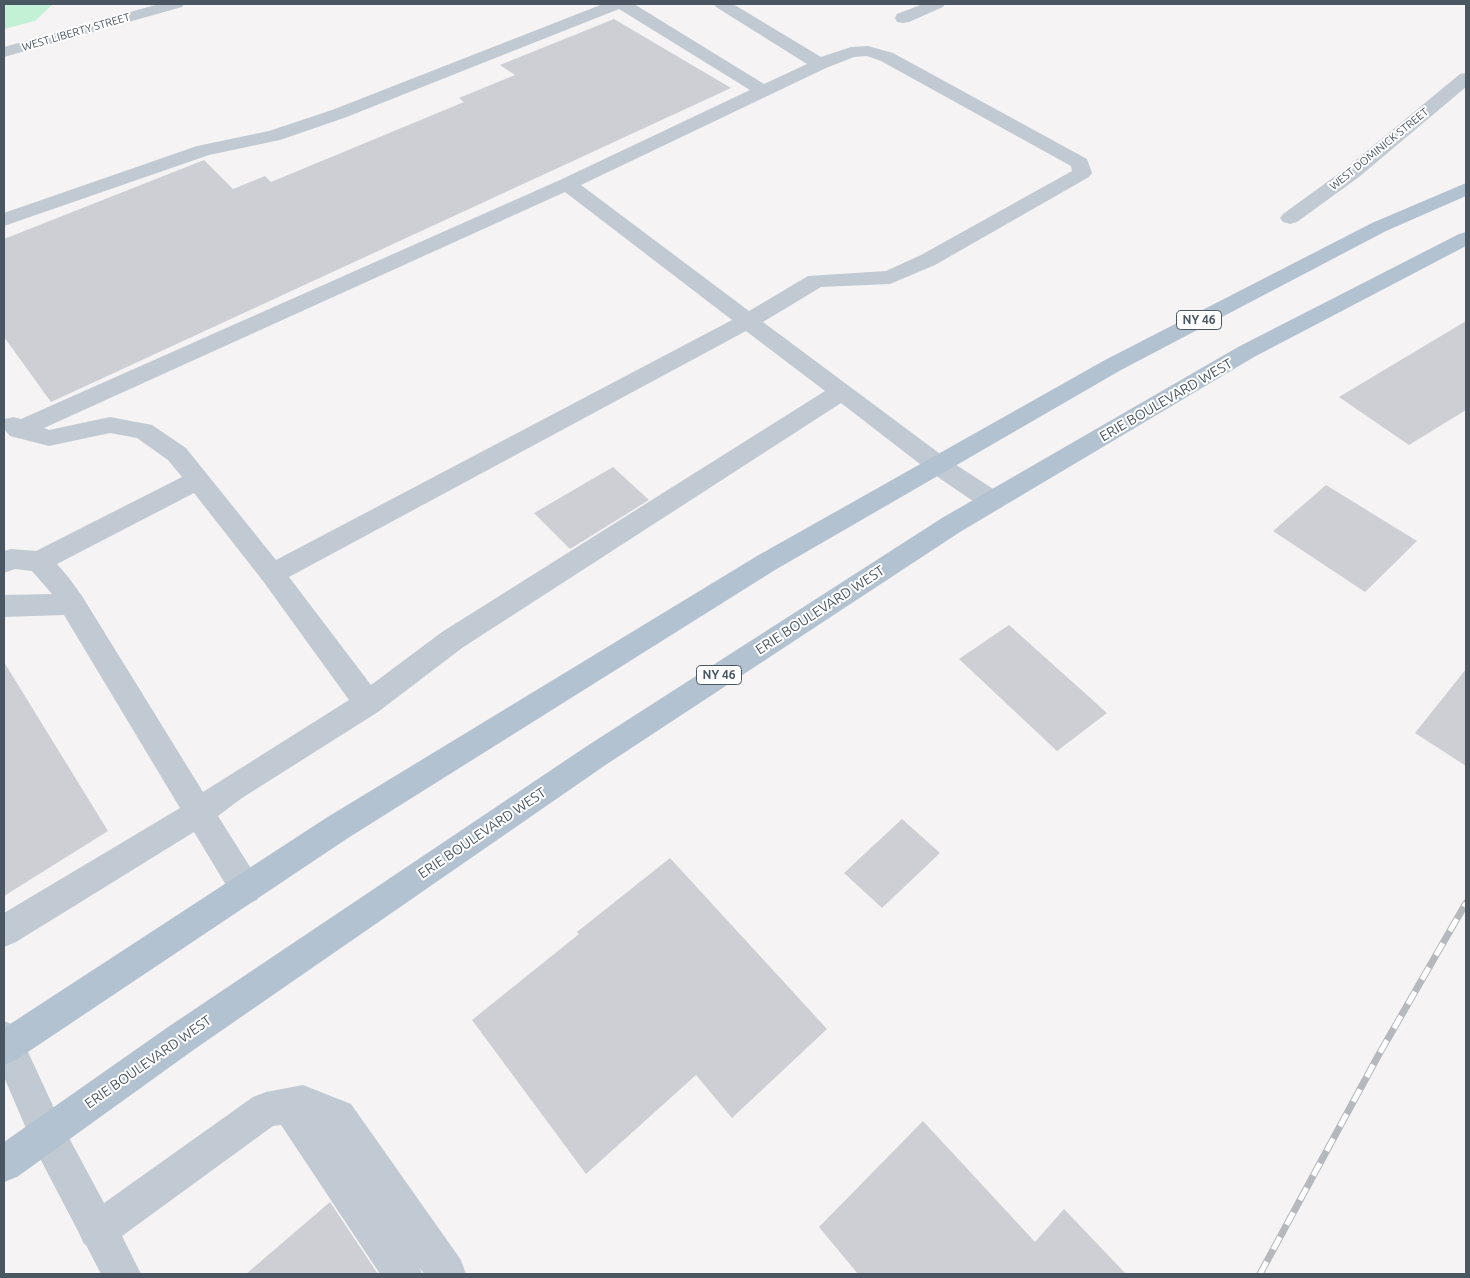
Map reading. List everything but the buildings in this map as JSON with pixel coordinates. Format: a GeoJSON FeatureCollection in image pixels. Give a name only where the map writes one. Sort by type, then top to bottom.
{"type":"FeatureCollection","features":[{"type":"Feature","properties":{"kind":"main road","name":"NY 46"},"geometry":{"type":"LineString","coordinates":[[5,1044],[345,823],[766,563],[1112,365],[1379,227],[1466,189]]}},
{"type":"Feature","properties":{"kind":"main road","name":"ERIE BOULEVARD WEST"},"geometry":{"type":"LineString","coordinates":[[4,1164],[180,1039],[588,760],[951,525],[1246,352],[1466,238]]}},
{"type":"Feature","properties":{"kind":"street","name":"WEST LIBERTY STREET"},"geometry":{"type":"LineString","coordinates":[[4,52],[176,4]]}},
{"type":"Feature","properties":{"kind":"street"},"geometry":{"type":"LineString","coordinates":[[4,220],[204,150],[273,136],[338,114],[617,4]]}},
{"type":"Feature","properties":{"kind":"street"},"geometry":{"type":"LineString","coordinates":[[623,4],[763,91]]}},
{"type":"Feature","properties":{"kind":"street"},"geometry":{"type":"LineString","coordinates":[[722,4],[820,64]]}},
{"type":"Feature","properties":{"kind":"street"},"geometry":{"type":"LineString","coordinates":[[903,18],[937,4]]}},
{"type":"Feature","properties":{"kind":"street"},"geometry":{"type":"LineString","coordinates":[[11,424],[567,184],[820,64],[851,52],[868,51],[887,57],[1080,163],[1082,173],[928,260],[890,277],[816,281],[748,320],[272,574]]}},
{"type":"Feature","properties":{"kind":"street","name":"WEST DOMINICK STREET"},"geometry":{"type":"LineString","coordinates":[[1290,218],[1352,173],[1466,78]]}},
{"type":"Feature","properties":{"kind":"street"},"geometry":{"type":"LineString","coordinates":[[567,184],[938,465],[992,501]]}},
{"type":"Feature","properties":{"kind":"street"},"geometry":{"type":"LineString","coordinates":[[8,919],[198,813],[231,789],[368,703],[452,640],[841,392]]}},
{"type":"Feature","properties":{"kind":"street"},"geometry":{"type":"LineString","coordinates":[[11,424],[49,438],[110,425],[144,431],[176,454],[272,574],[368,703]]}},
{"type":"Feature","properties":{"kind":"street"},"geometry":{"type":"LineString","coordinates":[[4,563],[11,559],[39,561],[197,480]]}},
{"type":"Feature","properties":{"kind":"street"},"geometry":{"type":"LineString","coordinates":[[39,561],[60,585],[72,604],[246,889]]}},
{"type":"Feature","properties":{"kind":"street"},"geometry":{"type":"LineString","coordinates":[[4,606],[72,604]]}},
{"type":"Feature","properties":{"kind":"street"},"geometry":{"type":"LineString","coordinates":[[5,1044],[47,1134],[97,1231],[122,1274]]}},
{"type":"Feature","properties":{"kind":"street"},"geometry":{"type":"LineString","coordinates":[[97,1231],[266,1110],[303,1103],[338,1117],[447,1274]]}},
{"type":"Feature","properties":{"kind":"street"},"geometry":{"type":"LineString","coordinates":[[289,1105],[403,1274]]}},
{"type":"Feature","properties":{"kind":"green space"},"geometry":{"type":"Polygon","coordinates":[[[4,4],[53,4],[35,21],[4,29],[4,4]]]}},
{"type":"Feature","properties":{"kind":"railway"},"geometry":{"type":"LineString","coordinates":[[1260,1274],[1378,1056],[1466,903]]}}]}
